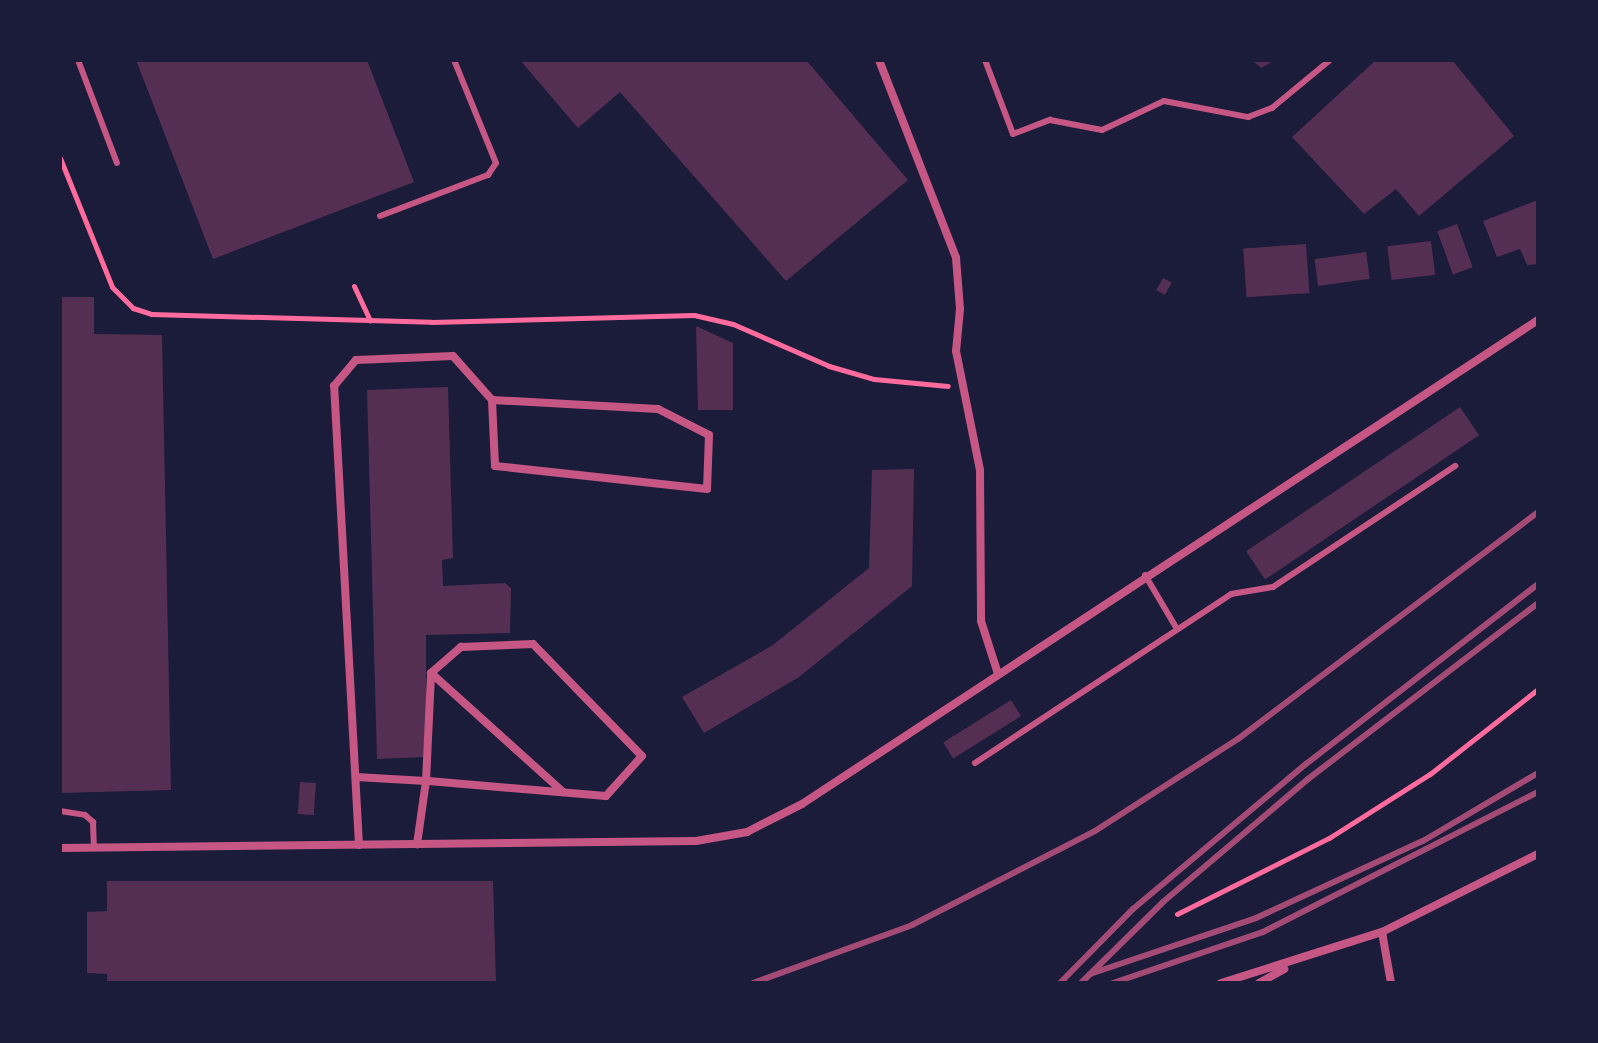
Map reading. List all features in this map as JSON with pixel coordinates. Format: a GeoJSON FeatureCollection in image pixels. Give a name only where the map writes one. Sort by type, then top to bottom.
{"type":"FeatureCollection","features":[{"type":"Feature","properties":{"kind":"street"},"geometry":{"type":"LineString","coordinates":[[879,60],[953,247],[960,284],[956,351],[980,470],[981,621],[998,674]]}},
{"type":"Feature","properties":{"kind":"street"},"geometry":{"type":"LineString","coordinates":[[60,848],[696,841],[747,832],[802,804],[1145,575],[1538,320]]}},
{"type":"Feature","properties":{"kind":"street"},"geometry":{"type":"LineString","coordinates":[[359,845],[334,386],[356,360],[453,356],[492,400],[495,466],[707,489],[709,435],[658,409],[492,400]]}},
{"type":"Feature","properties":{"kind":"street"},"geometry":{"type":"LineString","coordinates":[[356,777],[426,781],[606,796],[642,756],[533,644],[461,647],[431,673],[426,781],[417,844]]}},
{"type":"Feature","properties":{"kind":"street"},"geometry":{"type":"LineString","coordinates":[[431,673],[563,792]]}},
{"type":"Feature","properties":{"kind":"street"},"geometry":{"type":"LineString","coordinates":[[1221,983],[1296,963],[1382,932],[1538,854]]}},
{"type":"Feature","properties":{"kind":"street"},"geometry":{"type":"LineString","coordinates":[[1382,932],[1391,983]]}},
{"type":"Feature","properties":{"kind":"street"},"geometry":{"type":"LineString","coordinates":[[1259,983],[1296,963]]}},
{"type":"Feature","properties":{"kind":"lane"},"geometry":{"type":"LineString","coordinates":[[78,60],[117,163]]}},
{"type":"Feature","properties":{"kind":"lane"},"geometry":{"type":"LineString","coordinates":[[380,216],[488,175],[496,163],[454,60]]}},
{"type":"Feature","properties":{"kind":"lane"},"geometry":{"type":"LineString","coordinates":[[985,60],[1013,134],[1050,120],[1102,130],[1164,101],[1248,117],[1272,108],[1330,60]]}},
{"type":"Feature","properties":{"kind":"lane"},"geometry":{"type":"LineString","coordinates":[[975,763],[1231,594],[1273,587],[1455,466]]}},
{"type":"Feature","properties":{"kind":"lane"},"geometry":{"type":"LineString","coordinates":[[1145,575],[1177,629]]}},
{"type":"Feature","properties":{"kind":"lane"},"geometry":{"type":"LineString","coordinates":[[60,811],[85,815],[93,822],[94,848]]}},
{"type":"Feature","properties":{"kind":"path"},"geometry":{"type":"LineString","coordinates":[[60,158],[106,275],[133,308],[172,317],[370,321],[694,315],[733,324],[829,366],[874,379],[912,386],[961,385]]}},
{"type":"Feature","properties":{"kind":"path"},"geometry":{"type":"LineString","coordinates":[[354,286],[370,321]]}},
{"type":"Feature","properties":{"kind":"path"},"geometry":{"type":"LineString","coordinates":[[1177,914],[1329,838],[1430,774],[1538,689]]}},
{"type":"Feature","properties":{"kind":"building"},"geometry":{"type":"Polygon","coordinates":[[[136,60],[367,60],[414,182],[213,259],[136,60]]]}},
{"type":"Feature","properties":{"kind":"building"},"geometry":{"type":"Polygon","coordinates":[[[520,60],[806,60],[908,180],[786,281],[620,92],[578,128],[520,60]]]}},
{"type":"Feature","properties":{"kind":"building"},"geometry":{"type":"Polygon","coordinates":[[[1252,60],[1275,60],[1261,68],[1252,60]]]}},
{"type":"Feature","properties":{"kind":"building"},"geometry":{"type":"Polygon","coordinates":[[[1376,60],[1452,60],[1514,136],[1419,216],[1396,189],[1364,214],[1292,137],[1376,60]]]}},
{"type":"Feature","properties":{"kind":"building"},"geometry":{"type":"Polygon","coordinates":[[[1538,200],[1538,264],[1527,265],[1520,249],[1497,257],[1483,221],[1538,200]]]}},
{"type":"Feature","properties":{"kind":"building"},"geometry":{"type":"Polygon","coordinates":[[[1457,224],[1473,267],[1453,274],[1437,231],[1457,224]]]}},
{"type":"Feature","properties":{"kind":"building"},"geometry":{"type":"Polygon","coordinates":[[[1431,241],[1435,275],[1391,280],[1387,246],[1431,241]]]}},
{"type":"Feature","properties":{"kind":"building"},"geometry":{"type":"Polygon","coordinates":[[[1306,244],[1309,293],[1247,297],[1243,248],[1306,244]]]}},
{"type":"Feature","properties":{"kind":"building"},"geometry":{"type":"Polygon","coordinates":[[[1366,252],[1370,279],[1318,286],[1315,259],[1366,252]]]}},
{"type":"Feature","properties":{"kind":"building"},"geometry":{"type":"Polygon","coordinates":[[[1163,278],[1172,283],[1165,295],[1156,290],[1163,278]]]}},
{"type":"Feature","properties":{"kind":"building"},"geometry":{"type":"Polygon","coordinates":[[[60,297],[94,297],[94,334],[162,335],[171,790],[60,793],[60,297]]]}},
{"type":"Feature","properties":{"kind":"building"},"geometry":{"type":"Polygon","coordinates":[[[696,326],[733,343],[733,410],[698,410],[696,326]]]}},
{"type":"Feature","properties":{"kind":"building"},"geometry":{"type":"Polygon","coordinates":[[[448,387],[453,558],[442,560],[443,586],[505,583],[511,588],[510,633],[426,635],[426,757],[377,759],[367,390],[448,387]]]}},
{"type":"Feature","properties":{"kind":"building"},"geometry":{"type":"Polygon","coordinates":[[[1460,407],[1479,435],[1265,579],[1246,551],[1460,407]]]}},
{"type":"Feature","properties":{"kind":"building"},"geometry":{"type":"Polygon","coordinates":[[[914,469],[912,586],[799,677],[704,733],[682,697],[773,645],[869,568],[872,470],[914,469]]]}},
{"type":"Feature","properties":{"kind":"building"},"geometry":{"type":"Polygon","coordinates":[[[1011,700],[1021,716],[953,759],[943,742],[1011,700]]]}},
{"type":"Feature","properties":{"kind":"building"},"geometry":{"type":"Polygon","coordinates":[[[300,782],[316,783],[314,815],[298,814],[300,782]]]}},
{"type":"Feature","properties":{"kind":"building"},"geometry":{"type":"Polygon","coordinates":[[[107,881],[493,881],[496,983],[107,981],[107,974],[87,973],[87,912],[107,911],[107,881]]]}},
{"type":"Feature","properties":{"kind":"railway"},"geometry":{"type":"LineString","coordinates":[[753,983],[912,925],[1095,831],[1238,739],[1538,512]]}},
{"type":"Feature","properties":{"kind":"railway"},"geometry":{"type":"LineString","coordinates":[[1060,983],[1133,909],[1306,764],[1538,584]]}},
{"type":"Feature","properties":{"kind":"railway"},"geometry":{"type":"LineString","coordinates":[[1081,983],[1163,902],[1308,779],[1538,603]]}},
{"type":"Feature","properties":{"kind":"railway"},"geometry":{"type":"LineString","coordinates":[[1090,974],[1256,918],[1423,841],[1538,773]]}},
{"type":"Feature","properties":{"kind":"railway"},"geometry":{"type":"LineString","coordinates":[[1113,983],[1263,932],[1538,792]]}}]}
